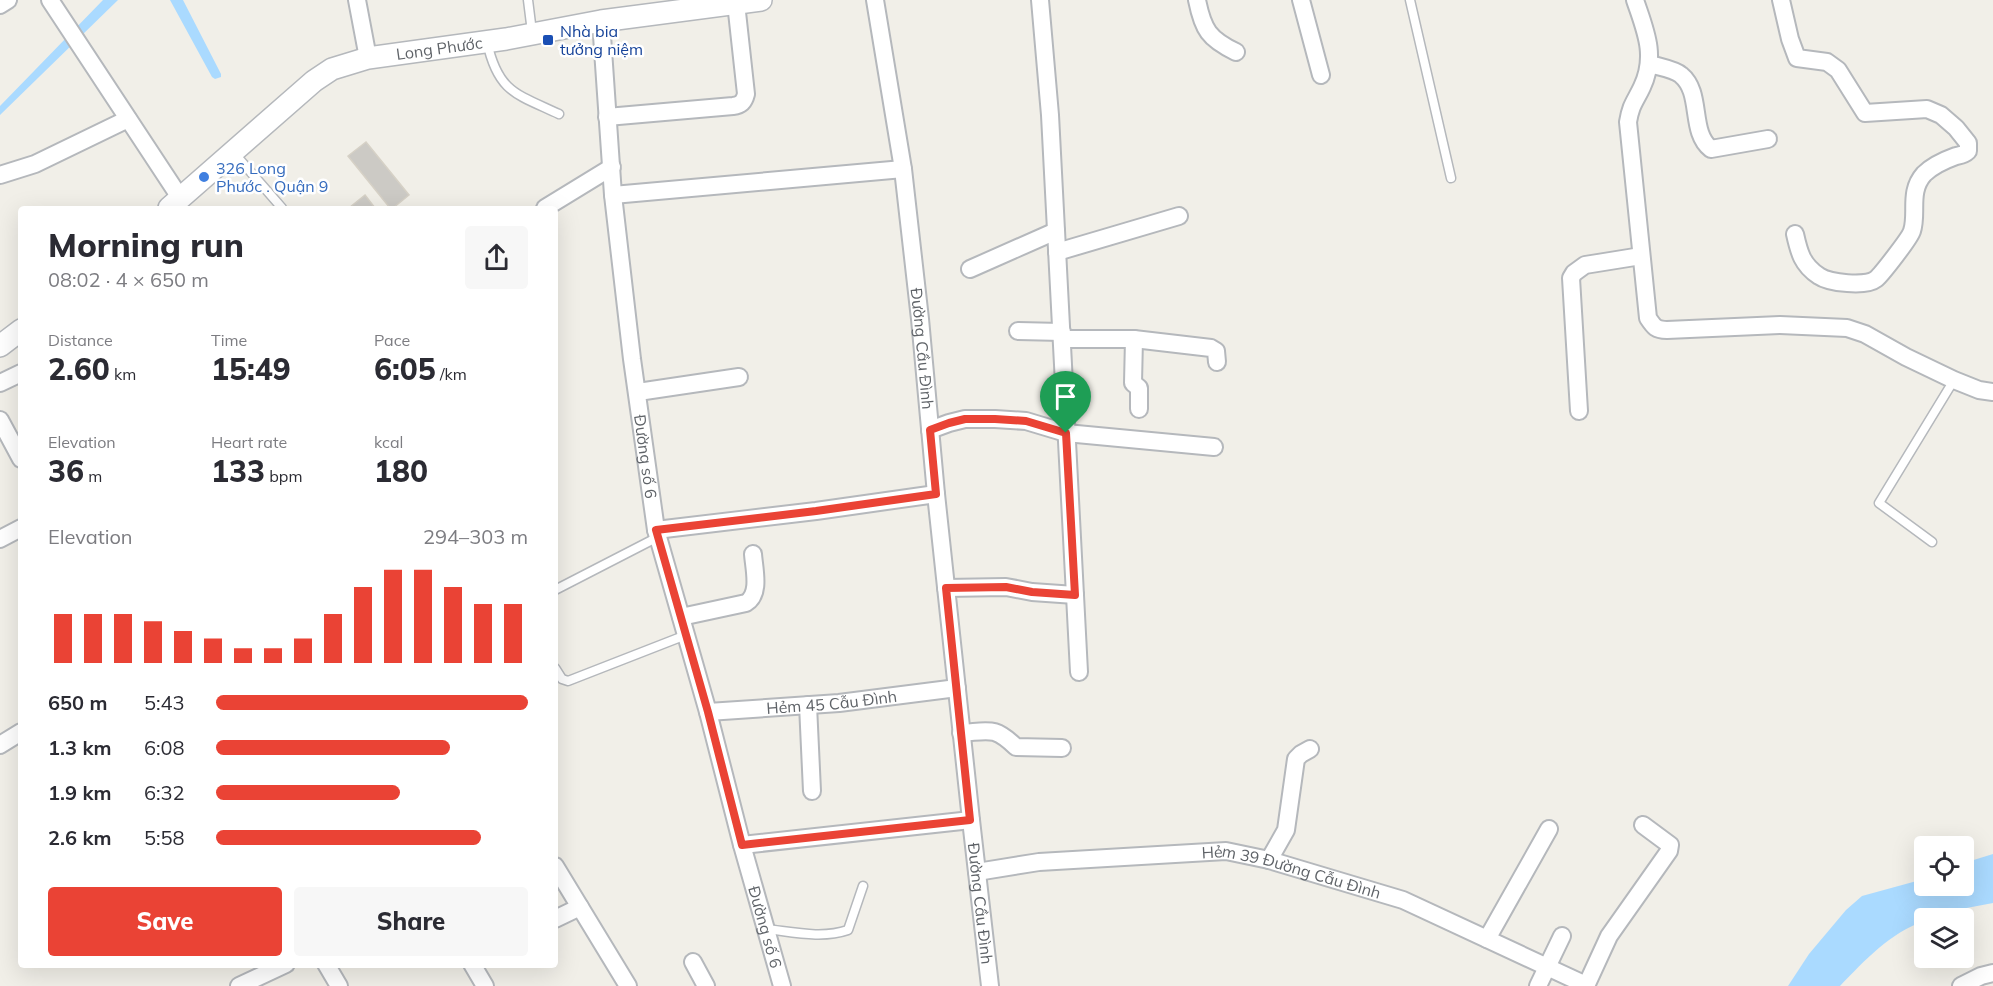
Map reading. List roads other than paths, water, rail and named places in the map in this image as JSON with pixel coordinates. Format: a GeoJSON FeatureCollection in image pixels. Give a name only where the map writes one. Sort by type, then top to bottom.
{"type":"FeatureCollection","features":[{"type":"Feature","properties":{"kind":"street"},"geometry":{"type":"LineString","coordinates":[[0,5],[8,0]]}},
{"type":"Feature","properties":{"kind":"street"},"geometry":{"type":"LineString","coordinates":[[50,0],[128,119],[175,204]]}},
{"type":"Feature","properties":{"kind":"street"},"geometry":{"type":"LineString","coordinates":[[357,0],[368,58]]}},
{"type":"Feature","properties":{"kind":"street","name":"Long Phước"},"geometry":{"type":"LineString","coordinates":[[175,204],[314,81],[332,69],[368,58],[532,34],[601,21],[731,2],[761,0]]}},
{"type":"Feature","properties":{"kind":"street","name":"Đường Cầu Đình"},"geometry":{"type":"LineString","coordinates":[[875,0],[903,169],[970,820],[990,986]]}},
{"type":"Feature","properties":{"kind":"street"},"geometry":{"type":"LineString","coordinates":[[1040,0],[1058,252],[1078,672]]}},
{"type":"Feature","properties":{"kind":"street"},"geometry":{"type":"LineString","coordinates":[[1197,0],[1208,32],[1217,42],[1236,52]]}},
{"type":"Feature","properties":{"kind":"street"},"geometry":{"type":"LineString","coordinates":[[1301,0],[1320,75]]}},
{"type":"Feature","properties":{"kind":"street"},"geometry":{"type":"LineString","coordinates":[[1635,0],[1648,39],[1650,64],[1642,86],[1631,105],[1629,122],[1648,318],[1654,327],[1659,330],[1780,325],[1848,328],[1954,380],[1979,390],[1993,392]]}},
{"type":"Feature","properties":{"kind":"street"},"geometry":{"type":"LineString","coordinates":[[1781,0],[1797,58],[1827,62],[1838,70],[1865,113],[1927,109],[1941,115],[1968,142],[1968,151],[1964,155],[1955,156],[1932,167],[1923,176],[1914,196],[1912,231],[1876,279],[1863,284],[1824,280],[1809,269],[1800,256],[1796,234]]}},
{"type":"Feature","properties":{"kind":"street"},"geometry":{"type":"LineString","coordinates":[[608,117],[733,106],[745,100],[746,94],[731,2]]}},
{"type":"Feature","properties":{"kind":"street","name":"Đường số 6"},"geometry":{"type":"LineString","coordinates":[[601,21],[613,195],[632,359],[657,534],[782,986]]}},
{"type":"Feature","properties":{"kind":"street"},"geometry":{"type":"LineString","coordinates":[[1650,64],[1680,75],[1689,85],[1703,140],[1711,149],[1768,139]]}},
{"type":"Feature","properties":{"kind":"street"},"geometry":{"type":"LineString","coordinates":[[0,175],[34,164],[128,119]]}},
{"type":"Feature","properties":{"kind":"street"},"geometry":{"type":"LineString","coordinates":[[547,206],[612,166]]}},
{"type":"Feature","properties":{"kind":"street"},"geometry":{"type":"LineString","coordinates":[[613,195],[903,169]]}},
{"type":"Feature","properties":{"kind":"street"},"geometry":{"type":"LineString","coordinates":[[1058,252],[1179,216]]}},
{"type":"Feature","properties":{"kind":"street"},"geometry":{"type":"LineString","coordinates":[[970,269],[1056,231]]}},
{"type":"Feature","properties":{"kind":"street"},"geometry":{"type":"LineString","coordinates":[[1579,411],[1571,278],[1585,265],[1641,256]]}},
{"type":"Feature","properties":{"kind":"street"},"geometry":{"type":"LineString","coordinates":[[1018,331],[1134,339],[1211,348],[1216,351],[1217,362]]}},
{"type":"Feature","properties":{"kind":"street"},"geometry":{"type":"LineString","coordinates":[[0,346],[18,332]]}},
{"type":"Feature","properties":{"kind":"street"},"geometry":{"type":"LineString","coordinates":[[1134,339],[1133,382],[1139,388],[1139,409]]}},
{"type":"Feature","properties":{"kind":"street"},"geometry":{"type":"LineString","coordinates":[[0,383],[18,374]]}},
{"type":"Feature","properties":{"kind":"street"},"geometry":{"type":"LineString","coordinates":[[638,392],[739,377]]}},
{"type":"Feature","properties":{"kind":"street"},"geometry":{"type":"LineString","coordinates":[[930,430],[965,419],[995,419],[1026,421],[1066,433],[1214,447]]}},
{"type":"Feature","properties":{"kind":"street"},"geometry":{"type":"LineString","coordinates":[[0,420],[18,453]]}},
{"type":"Feature","properties":{"kind":"street"},"geometry":{"type":"LineString","coordinates":[[657,534],[936,494]]}},
{"type":"Feature","properties":{"kind":"street"},"geometry":{"type":"LineString","coordinates":[[0,539],[18,530]]}},
{"type":"Feature","properties":{"kind":"street"},"geometry":{"type":"LineString","coordinates":[[681,617],[746,603],[753,599],[756,592],[753,554]]}},
{"type":"Feature","properties":{"kind":"street"},"geometry":{"type":"LineString","coordinates":[[946,588],[1006,587],[1032,592],[1075,595]]}},
{"type":"Feature","properties":{"kind":"street","name":"Hẻm 45 Cẫu Đình"},"geometry":{"type":"LineString","coordinates":[[708,712],[839,703],[957,688]]}},
{"type":"Feature","properties":{"kind":"street"},"geometry":{"type":"LineString","coordinates":[[808,705],[813,791]]}},
{"type":"Feature","properties":{"kind":"street"},"geometry":{"type":"LineString","coordinates":[[961,733],[994,731],[1002,734],[1016,747],[1062,748]]}},
{"type":"Feature","properties":{"kind":"street"},"geometry":{"type":"LineString","coordinates":[[0,745],[18,734]]}},
{"type":"Feature","properties":{"kind":"street"},"geometry":{"type":"LineString","coordinates":[[1269,860],[1286,830],[1296,759],[1310,749]]}},
{"type":"Feature","properties":{"kind":"street"},"geometry":{"type":"LineString","coordinates":[[742,845],[970,820]]}},
{"type":"Feature","properties":{"kind":"street"},"geometry":{"type":"LineString","coordinates":[[1586,985],[1609,936],[1669,851],[1670,844],[1643,825]]}},
{"type":"Feature","properties":{"kind":"street"},"geometry":{"type":"LineString","coordinates":[[1487,939],[1549,829]]}},
{"type":"Feature","properties":{"kind":"street","name":"Hẻm 39 Đường Cẫu Đình"},"geometry":{"type":"LineString","coordinates":[[976,872],[1039,862],[1226,851],[1269,860],[1389,894],[1586,985]]}},
{"type":"Feature","properties":{"kind":"street"},"geometry":{"type":"LineString","coordinates":[[558,871],[628,986]]}},
{"type":"Feature","properties":{"kind":"street"},"geometry":{"type":"LineString","coordinates":[[558,918],[580,907]]}},
{"type":"Feature","properties":{"kind":"street"},"geometry":{"type":"LineString","coordinates":[[1538,986],[1562,936]]}},
{"type":"Feature","properties":{"kind":"street"},"geometry":{"type":"LineString","coordinates":[[693,962],[706,986]]}},
{"type":"Feature","properties":{"kind":"street"},"geometry":{"type":"LineString","coordinates":[[239,986],[277,968]]}},
{"type":"Feature","properties":{"kind":"street"},"geometry":{"type":"LineString","coordinates":[[328,968],[339,986]]}},
{"type":"Feature","properties":{"kind":"street"},"geometry":{"type":"LineString","coordinates":[[474,968],[485,986]]}},
{"type":"Feature","properties":{"kind":"street"},"geometry":{"type":"LineString","coordinates":[[1961,986],[1993,973]]}},
{"type":"Feature","properties":{"kind":"lane"},"geometry":{"type":"LineString","coordinates":[[528,0],[532,34]]}},
{"type":"Feature","properties":{"kind":"lane"},"geometry":{"type":"LineString","coordinates":[[1410,0],[1451,178]]}},
{"type":"Feature","properties":{"kind":"lane"},"geometry":{"type":"LineString","coordinates":[[487,41],[492,63],[506,87],[559,114]]}},
{"type":"Feature","properties":{"kind":"lane"},"geometry":{"type":"LineString","coordinates":[[234,152],[280,206]]}},
{"type":"Feature","properties":{"kind":"lane"},"geometry":{"type":"LineString","coordinates":[[1932,542],[1879,503],[1954,380]]}},
{"type":"Feature","properties":{"kind":"lane"},"geometry":{"type":"LineString","coordinates":[[558,588],[657,534]]}},
{"type":"Feature","properties":{"kind":"lane"},"geometry":{"type":"LineString","coordinates":[[558,673],[562,679],[568,681],[686,635]]}},
{"type":"Feature","properties":{"kind":"lane"},"geometry":{"type":"LineString","coordinates":[[766,928],[824,934],[837,934],[848,930],[863,886]]}},
{"type":"Feature","properties":{"kind":"water"},"geometry":{"type":"Polygon","coordinates":[[[103,0],[118,0],[0,115],[0,106],[103,0]]]}},
{"type":"Feature","properties":{"kind":"water"},"geometry":{"type":"Polygon","coordinates":[[[170,0],[183,0],[221,77],[215,79],[212,77],[170,0]]]}},
{"type":"Feature","properties":{"kind":"water"},"geometry":{"type":"Polygon","coordinates":[[[1993,854],[1993,903],[1967,908],[1914,908],[1914,925],[1879,948],[1840,986],[1788,986],[1809,954],[1846,910],[1862,896],[1914,882],[1914,896],[1974,896],[1974,860],[1993,854]]]}},
{"type":"Feature","properties":{"kind":"place","name":"Nhà bia tưởng niệm"},"geometry":{"type":"Point","coordinates":[548,40]}},
{"type":"Feature","properties":{"kind":"place","name":"326 Long Phước . Quận 9"},"geometry":{"type":"Point","coordinates":[204,177]}}]}
